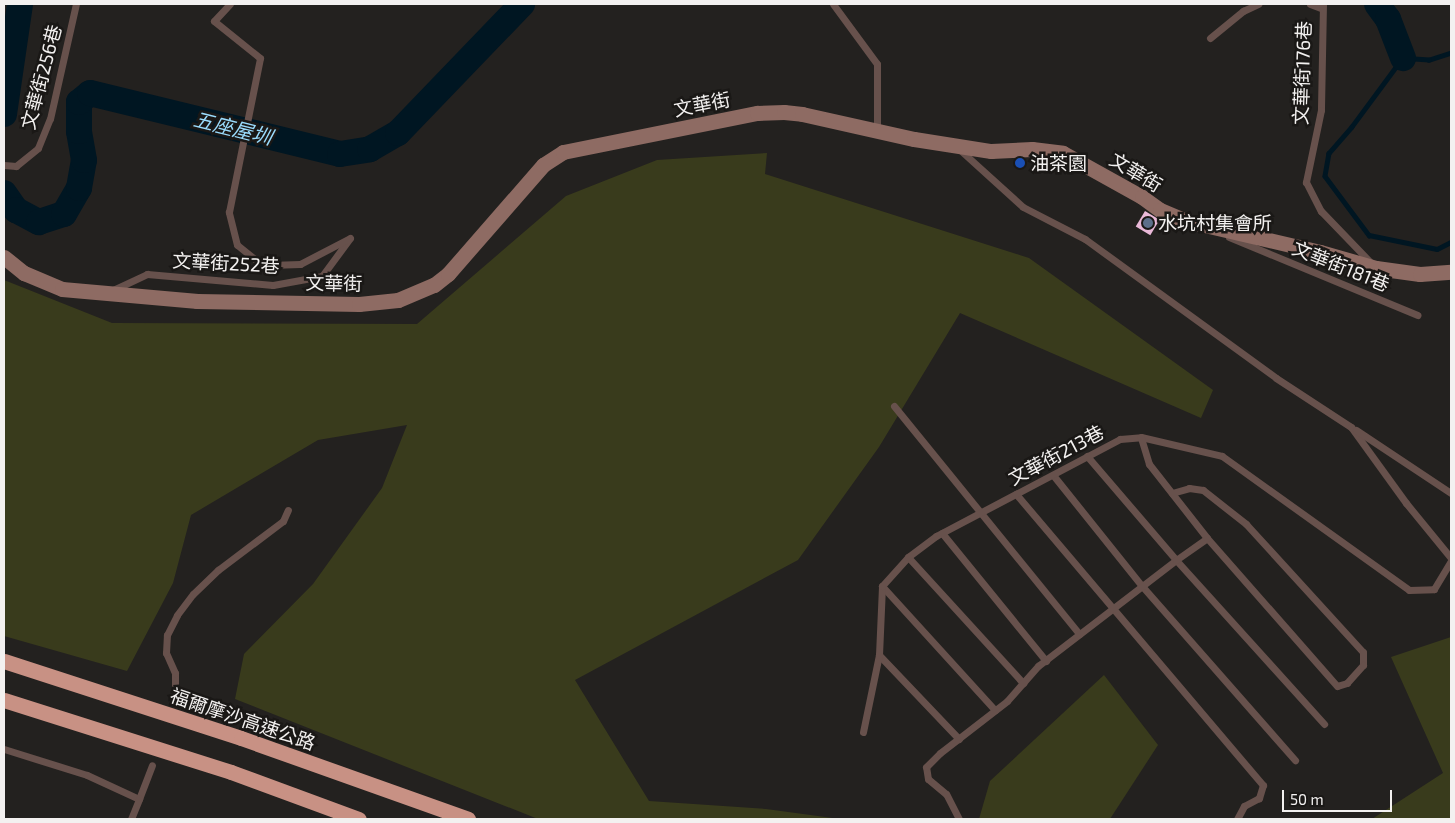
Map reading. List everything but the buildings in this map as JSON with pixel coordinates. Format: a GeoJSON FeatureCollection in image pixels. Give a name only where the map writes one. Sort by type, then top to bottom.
{"type":"FeatureCollection","features":[{"type":"Feature","properties":{"kind":"highway","name":"福爾摩沙高速公路"},"geometry":{"type":"LineString","coordinates":[[4,661],[241,738],[468,819]]}},
{"type":"Feature","properties":{"kind":"highway"},"geometry":{"type":"LineString","coordinates":[[4,700],[231,772],[359,819]]}},
{"type":"Feature","properties":{"kind":"street","name":"文華街"},"geometry":{"type":"LineString","coordinates":[[4,257],[24,273],[62,289],[206,301],[359,304],[398,300],[434,285],[448,274],[543,165],[563,152],[757,113],[802,114],[876,132],[990,151],[1032,149],[1063,153],[1171,216],[1196,224],[1320,252],[1376,268],[1420,274],[1451,272]]}},
{"type":"Feature","properties":{"kind":"lane","name":"文華街256巷"},"geometry":{"type":"LineString","coordinates":[[4,165],[16,166],[38,148],[50,119],[76,4]]}},
{"type":"Feature","properties":{"kind":"lane","name":"文華街252巷"},"geometry":{"type":"LineString","coordinates":[[106,293],[147,274],[273,285],[322,276],[350,238],[300,264],[262,265],[237,245],[229,212],[260,58],[214,21],[230,4]]}},
{"type":"Feature","properties":{"kind":"lane"},"geometry":{"type":"LineString","coordinates":[[832,4],[877,64],[876,132]]}},
{"type":"Feature","properties":{"kind":"lane"},"geometry":{"type":"LineString","coordinates":[[1210,38],[1243,11],[1258,4]]}},
{"type":"Feature","properties":{"kind":"lane"},"geometry":{"type":"LineString","coordinates":[[1310,4],[1322,6]]}},
{"type":"Feature","properties":{"kind":"lane","name":"文華街176巷"},"geometry":{"type":"LineString","coordinates":[[1322,6],[1321,110],[1306,182],[1320,211],[1376,268]]}},
{"type":"Feature","properties":{"kind":"lane","name":"文華街213巷"},"geometry":{"type":"LineString","coordinates":[[882,586],[908,556],[942,533],[1120,439],[1141,437],[1222,456],[1409,590],[1434,588],[1451,559],[1406,503],[1351,427],[1276,378],[1085,239],[1023,207],[955,145]]}},
{"type":"Feature","properties":{"kind":"lane","name":"文華街181巷"},"geometry":{"type":"LineString","coordinates":[[1196,224],[1417,315]]}},
{"type":"Feature","properties":{"kind":"lane"},"geometry":{"type":"LineString","coordinates":[[894,406],[1079,634]]}},
{"type":"Feature","properties":{"kind":"lane"},"geometry":{"type":"LineString","coordinates":[[1351,427],[1451,494]]}},
{"type":"Feature","properties":{"kind":"lane"},"geometry":{"type":"LineString","coordinates":[[1141,437],[1150,464],[1172,493],[1207,538],[1337,686],[1347,683],[1363,665],[1363,652],[1246,524],[1203,490],[1189,488],[1172,493]]}},
{"type":"Feature","properties":{"kind":"lane"},"geometry":{"type":"LineString","coordinates":[[1087,456],[1176,560],[1324,724]]}},
{"type":"Feature","properties":{"kind":"lane"},"geometry":{"type":"LineString","coordinates":[[1053,475],[1142,586],[1295,760]]}},
{"type":"Feature","properties":{"kind":"lane"},"geometry":{"type":"LineString","coordinates":[[1016,494],[1263,785],[1259,798],[1244,806],[1237,819]]}},
{"type":"Feature","properties":{"kind":"lane"},"geometry":{"type":"LineString","coordinates":[[175,689],[175,673],[166,653],[167,634],[177,615],[192,594],[218,570],[282,521],[288,510]]}},
{"type":"Feature","properties":{"kind":"lane"},"geometry":{"type":"LineString","coordinates":[[942,533],[1046,661]]}},
{"type":"Feature","properties":{"kind":"lane"},"geometry":{"type":"LineString","coordinates":[[959,819],[946,794],[928,779],[926,767],[995,710],[1046,661],[1079,634],[1207,538]]}},
{"type":"Feature","properties":{"kind":"lane"},"geometry":{"type":"LineString","coordinates":[[908,556],[1023,683]]}},
{"type":"Feature","properties":{"kind":"lane"},"geometry":{"type":"LineString","coordinates":[[863,732],[879,655],[882,586]]}},
{"type":"Feature","properties":{"kind":"lane"},"geometry":{"type":"LineString","coordinates":[[882,586],[995,710]]}},
{"type":"Feature","properties":{"kind":"lane"},"geometry":{"type":"LineString","coordinates":[[879,655],[959,739]]}},
{"type":"Feature","properties":{"kind":"lane"},"geometry":{"type":"LineString","coordinates":[[4,749],[87,775],[139,799]]}},
{"type":"Feature","properties":{"kind":"lane"},"geometry":{"type":"LineString","coordinates":[[131,819],[152,765]]}},
{"type":"Feature","properties":{"kind":"green space"},"geometry":{"type":"Polygon","coordinates":[[[767,153],[765,174],[1029,258],[1213,390],[1201,418],[960,313],[879,447],[798,560],[575,680],[649,801],[766,809],[840,819],[538,819],[235,699],[244,654],[313,584],[382,488],[407,425],[318,440],[191,515],[173,583],[127,671],[4,636],[4,280],[112,323],[417,324],[566,196],[657,160],[767,153]]]}},
{"type":"Feature","properties":{"kind":"green space"},"geometry":{"type":"Polygon","coordinates":[[[1451,637],[1451,819],[1372,819],[1443,773],[1391,657],[1451,637]]]}},
{"type":"Feature","properties":{"kind":"green space"},"geometry":{"type":"Polygon","coordinates":[[[1104,675],[1158,745],[1110,819],[979,819],[990,781],[1104,675]]]}},
{"type":"Feature","properties":{"kind":"waterway","name":"五座屋圳"},"geometry":{"type":"LineString","coordinates":[[4,114],[20,4]]}},
{"type":"Feature","properties":{"kind":"waterway","name":"五座屋圳"},"geometry":{"type":"LineString","coordinates":[[4,193],[16,210],[39,222],[64,214],[79,188],[84,160],[79,131],[79,102],[90,93],[340,154],[370,149],[398,133],[522,4]]}},
{"type":"Feature","properties":{"kind":"waterway","name":"五座屋圳"},"geometry":{"type":"LineString","coordinates":[[1377,4],[1388,19],[1403,58]]}},
{"type":"Feature","properties":{"kind":"waterway"},"geometry":{"type":"LineString","coordinates":[[1451,53],[1429,60],[1403,58],[1352,127],[1329,153],[1325,176],[1369,235],[1437,249],[1451,242]]}},
{"type":"Feature","properties":{"kind":"place","name":"油茶園"},"geometry":{"type":"Point","coordinates":[1020,163]}},
{"type":"Feature","properties":{"kind":"place","name":"水坑村集會所"},"geometry":{"type":"Point","coordinates":[1148,223]}}]}
